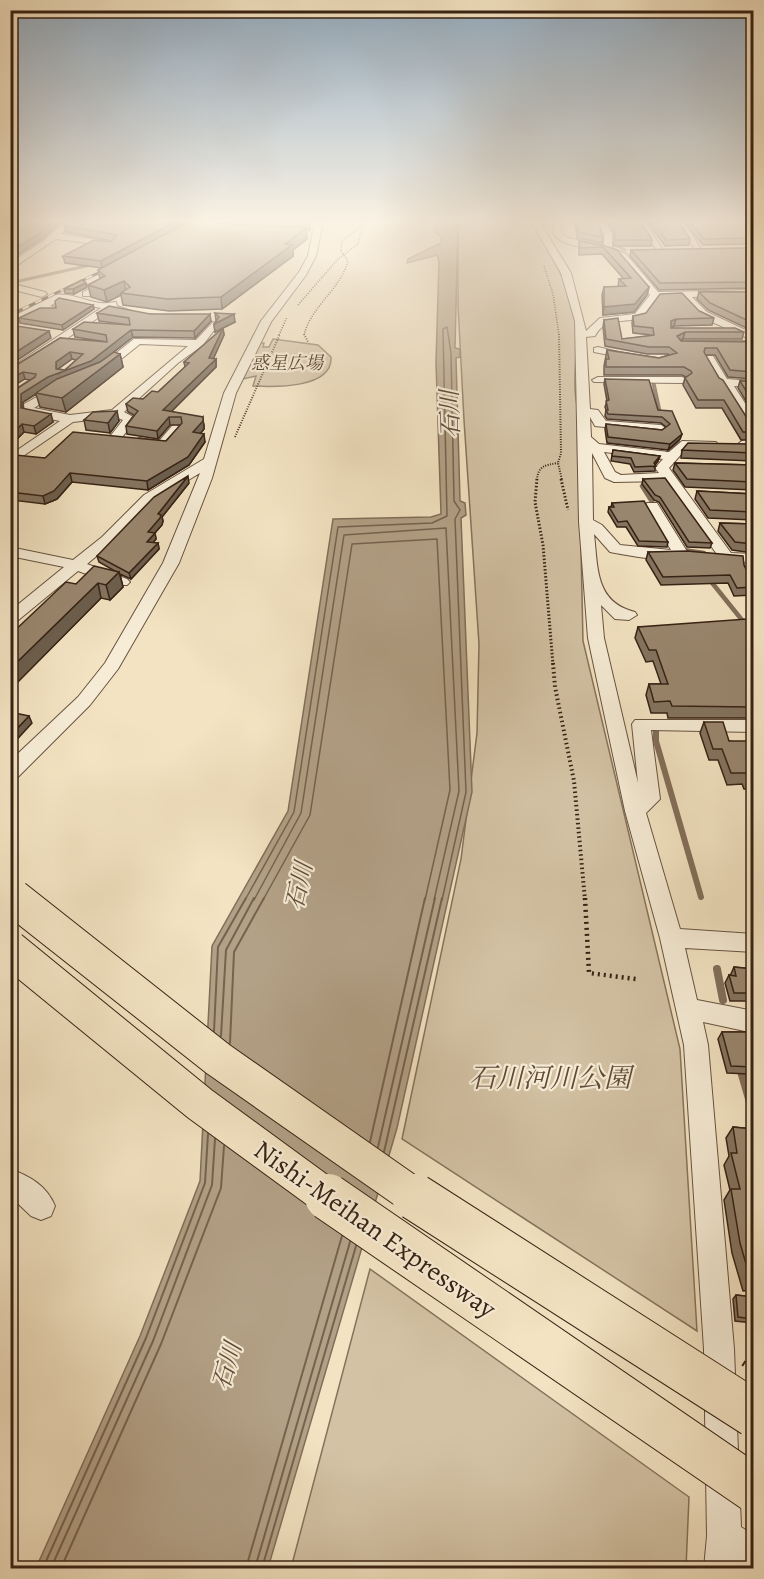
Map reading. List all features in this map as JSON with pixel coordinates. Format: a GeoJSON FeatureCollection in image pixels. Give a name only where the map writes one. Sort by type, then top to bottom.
{"type":"FeatureCollection","features":[{"type":"Feature","properties":{"kind":"highway","name":"Nishi-Meihan Expressway"},"geometry":{"type":"LineString","coordinates":[[10,895],[218,1059],[398,1186],[753,1414]]}},
{"type":"Feature","properties":{"kind":"highway","name":"Nishi-Meihan Expressway"},"geometry":{"type":"LineString","coordinates":[[10,949],[200,1104],[382,1237],[753,1489]]}},
{"type":"Feature","properties":{"kind":"street"},"geometry":{"type":"LineString","coordinates":[[75,299],[84,295]]}},
{"type":"Feature","properties":{"kind":"street"},"geometry":{"type":"LineString","coordinates":[[10,773],[84,701],[112,664],[171,563],[210,461],[230,393],[266,321],[286,295]]}},
{"type":"Feature","properties":{"kind":"street"},"geometry":{"type":"LineString","coordinates":[[573,295],[586,334],[598,350],[599,376],[685,384],[672,366]]}},
{"type":"Feature","properties":{"kind":"street"},"geometry":{"type":"LineString","coordinates":[[685,295],[703,314],[753,338]]}},
{"type":"Feature","properties":{"kind":"street"},"geometry":{"type":"LineString","coordinates":[[696,295],[655,296],[639,316],[625,324],[601,320],[586,334],[582,411],[584,438],[578,519],[590,585],[596,638],[636,811],[672,938],[696,1045],[712,1227],[719,1349],[722,1552],[753,1556]]}},
{"type":"Feature","properties":{"kind":"street"},"geometry":{"type":"LineString","coordinates":[[10,322],[58,297],[75,299],[106,308],[149,314]]}},
{"type":"Feature","properties":{"kind":"street"},"geometry":{"type":"LineString","coordinates":[[10,374],[88,317],[125,298]]}},
{"type":"Feature","properties":{"kind":"street"},"geometry":{"type":"LineString","coordinates":[[40,307],[62,310]]}},
{"type":"Feature","properties":{"kind":"street"},"geometry":{"type":"LineString","coordinates":[[697,307],[717,307]]}},
{"type":"Feature","properties":{"kind":"street"},"geometry":{"type":"LineString","coordinates":[[88,317],[104,327]]}},
{"type":"Feature","properties":{"kind":"street"},"geometry":{"type":"LineString","coordinates":[[116,413],[174,361],[199,343],[215,318]]}},
{"type":"Feature","properties":{"kind":"street"},"geometry":{"type":"LineString","coordinates":[[721,322],[753,322]]}},
{"type":"Feature","properties":{"kind":"street"},"geometry":{"type":"LineString","coordinates":[[706,331],[737,330]]}},
{"type":"Feature","properties":{"kind":"street"},"geometry":{"type":"LineString","coordinates":[[43,332],[81,343]]}},
{"type":"Feature","properties":{"kind":"street"},"geometry":{"type":"LineString","coordinates":[[92,375],[138,341],[199,343]]}},
{"type":"Feature","properties":{"kind":"street"},"geometry":{"type":"LineString","coordinates":[[598,350],[647,359]]}},
{"type":"Feature","properties":{"kind":"street"},"geometry":{"type":"LineString","coordinates":[[10,354],[33,358]]}},
{"type":"Feature","properties":{"kind":"street"},"geometry":{"type":"LineString","coordinates":[[709,358],[723,382],[753,384]]}},
{"type":"Feature","properties":{"kind":"street"},"geometry":{"type":"LineString","coordinates":[[76,382],[55,389],[28,407],[29,411],[70,419],[116,413],[131,419],[110,438],[162,445],[176,429]]}},
{"type":"Feature","properties":{"kind":"street"},"geometry":{"type":"LineString","coordinates":[[729,384],[728,386],[753,428]]}},
{"type":"Feature","properties":{"kind":"street"},"geometry":{"type":"LineString","coordinates":[[582,411],[594,413],[599,423],[604,425],[661,429]]}},
{"type":"Feature","properties":{"kind":"street"},"geometry":{"type":"LineString","coordinates":[[10,461],[70,419]]}},
{"type":"Feature","properties":{"kind":"street"},"geometry":{"type":"LineString","coordinates":[[50,434],[76,434]]}},
{"type":"Feature","properties":{"kind":"street"},"geometry":{"type":"LineString","coordinates":[[584,438],[595,447],[610,475],[620,479],[669,466],[687,465]]}},
{"type":"Feature","properties":{"kind":"street"},"geometry":{"type":"LineString","coordinates":[[669,466],[682,445],[743,448]]}},
{"type":"Feature","properties":{"kind":"street"},"geometry":{"type":"LineString","coordinates":[[595,447],[669,466]]}},
{"type":"Feature","properties":{"kind":"street"},"geometry":{"type":"LineString","coordinates":[[10,619],[107,540],[149,498],[210,461]]}},
{"type":"Feature","properties":{"kind":"street"},"geometry":{"type":"LineString","coordinates":[[669,466],[681,493],[728,558]]}},
{"type":"Feature","properties":{"kind":"street"},"geometry":{"type":"LineString","coordinates":[[681,493],[702,494]]}},
{"type":"Feature","properties":{"kind":"street"},"geometry":{"type":"LineString","coordinates":[[652,506],[694,554]]}},
{"type":"Feature","properties":{"kind":"street"},"geometry":{"type":"LineString","coordinates":[[578,519],[597,528],[615,549],[647,554],[694,554],[753,559]]}},
{"type":"Feature","properties":{"kind":"street"},"geometry":{"type":"LineString","coordinates":[[703,524],[723,525]]}},
{"type":"Feature","properties":{"kind":"street"},"geometry":{"type":"LineString","coordinates":[[10,551],[76,565],[122,582]]}},
{"type":"Feature","properties":{"kind":"street"},"geometry":{"type":"LineString","coordinates":[[590,585],[621,616],[629,615]]}},
{"type":"Feature","properties":{"kind":"street"},"geometry":{"type":"LineString","coordinates":[[636,811],[650,799],[641,724],[753,726]]}},
{"type":"Feature","properties":{"kind":"street"},"geometry":{"type":"LineString","coordinates":[[672,938],[753,943]]}},
{"type":"Feature","properties":{"kind":"street"},"geometry":{"type":"LineString","coordinates":[[688,1010],[753,1022]]}},
{"type":"Feature","properties":{"kind":"street"},"geometry":{"type":"LineString","coordinates":[[10,1182],[21,1186],[40,1206]]}},
{"type":"Feature","properties":{"kind":"path"},"geometry":{"type":"LineString","coordinates":[[308,342],[304,335],[312,312],[329,295]]}},
{"type":"Feature","properties":{"kind":"path"},"geometry":{"type":"LineString","coordinates":[[553,295],[559,330],[561,453],[558,463],[578,519]]}},
{"type":"Feature","properties":{"kind":"path"},"geometry":{"type":"LineString","coordinates":[[558,463],[544,465],[538,471],[535,502],[543,545],[555,687],[574,781],[582,847],[589,973],[636,979]]}},
{"type":"Feature","properties":{"kind":"green space","name":"石川河川公園"},"geometry":{"type":"Polygon","coordinates":[[[458,295],[569,295],[574,314],[583,641],[680,1049],[697,1331],[402,1139],[461,859],[477,733],[479,644],[458,295]]]}},
{"type":"Feature","properties":{"kind":"green space","name":"惑星広場"},"geometry":{"type":"Polygon","coordinates":[[[273,339],[318,345],[331,357],[329,367],[323,375],[301,384],[253,386],[256,376],[243,379],[259,343],[264,343],[263,347],[269,347],[273,339]]]}},
{"type":"Feature","properties":{"kind":"green space"},"geometry":{"type":"Polygon","coordinates":[[[370,1269],[689,1497],[686,1568],[291,1568],[370,1269]]]}},
{"type":"Feature","properties":{"kind":"water","name":"石川"},"geometry":{"type":"Polygon","coordinates":[[[438,295],[456,295],[455,348],[460,349],[460,357],[456,358],[460,501],[465,503],[466,515],[461,518],[472,792],[397,1128],[268,1568],[36,1568],[140,1336],[200,1181],[212,946],[288,811],[333,519],[431,517],[441,514],[436,363],[438,295]]]}},
{"type":"Feature","properties":{"kind":"building"},"geometry":{"type":"Polygon","coordinates":[[[134,295],[224,295],[221,297],[167,299],[134,295]]]}},
{"type":"Feature","properties":{"kind":"building"},"geometry":{"type":"Polygon","coordinates":[[[604,295],[643,295],[635,304],[604,307],[604,295]]]}},
{"type":"Feature","properties":{"kind":"building"},"geometry":{"type":"Polygon","coordinates":[[[659,295],[684,295],[699,311],[714,318],[676,319],[671,321],[671,328],[735,328],[744,332],[685,332],[677,336],[681,341],[753,342],[753,372],[730,370],[717,348],[705,348],[704,352],[719,378],[723,380],[753,425],[753,435],[750,432],[743,432],[724,400],[698,400],[685,378],[692,373],[684,367],[606,367],[606,359],[609,359],[607,350],[659,358],[677,353],[669,347],[649,347],[606,339],[604,320],[618,318],[622,339],[654,335],[653,328],[634,326],[633,316],[646,313],[659,295]]]}},
{"type":"Feature","properties":{"kind":"building"},"geometry":{"type":"Polygon","coordinates":[[[702,295],[753,295],[753,323],[710,303],[702,295]]]}},
{"type":"Feature","properties":{"kind":"building"},"geometry":{"type":"Polygon","coordinates":[[[59,298],[93,305],[62,325],[19,318],[40,308],[56,308],[55,301],[59,298]]]}},
{"type":"Feature","properties":{"kind":"building"},"geometry":{"type":"Polygon","coordinates":[[[109,306],[150,314],[210,314],[194,331],[131,330],[91,361],[48,377],[21,394],[21,408],[51,414],[34,426],[22,424],[10,436],[10,393],[35,377],[36,374],[23,372],[10,379],[10,369],[60,338],[107,342],[106,335],[73,329],[84,322],[130,325],[129,318],[97,313],[109,306]],[[70,352],[56,362],[56,369],[65,370],[83,354],[70,352]]]}},
{"type":"Feature","properties":{"kind":"building"},"geometry":{"type":"Polygon","coordinates":[[[215,313],[234,314],[214,324],[219,317],[215,313]]]}},
{"type":"Feature","properties":{"kind":"building"},"geometry":{"type":"Polygon","coordinates":[[[10,325],[49,331],[10,356],[10,325]]]}},
{"type":"Feature","properties":{"kind":"building"},"geometry":{"type":"Polygon","coordinates":[[[223,328],[209,358],[216,359],[163,410],[203,417],[203,421],[193,432],[204,434],[188,457],[147,481],[70,473],[54,491],[43,496],[10,492],[10,457],[15,455],[45,458],[73,432],[166,441],[182,423],[181,417],[169,417],[157,431],[126,426],[138,411],[126,404],[133,398],[143,399],[152,391],[158,392],[189,363],[184,362],[223,328]]]}},
{"type":"Feature","properties":{"kind":"building"},"geometry":{"type":"Polygon","coordinates":[[[114,352],[120,354],[62,398],[36,393],[57,379],[100,362],[114,352]]]}},
{"type":"Feature","properties":{"kind":"building"},"geometry":{"type":"Polygon","coordinates":[[[605,379],[649,380],[658,410],[672,411],[682,434],[670,444],[608,437],[606,424],[662,430],[670,424],[662,417],[608,414],[606,401],[609,400],[605,379]]]}},
{"type":"Feature","properties":{"kind":"building"},"geometry":{"type":"Polygon","coordinates":[[[740,381],[753,381],[753,402],[740,381]]]}},
{"type":"Feature","properties":{"kind":"building"},"geometry":{"type":"Polygon","coordinates":[[[117,411],[108,423],[84,420],[93,412],[117,411]]]}},
{"type":"Feature","properties":{"kind":"building"},"geometry":{"type":"Polygon","coordinates":[[[753,441],[753,453],[682,450],[688,443],[749,444],[753,441]]]}},
{"type":"Feature","properties":{"kind":"building"},"geometry":{"type":"Polygon","coordinates":[[[613,450],[660,456],[654,463],[656,466],[635,467],[631,458],[612,456],[613,450]]]}},
{"type":"Feature","properties":{"kind":"building"},"geometry":{"type":"Polygon","coordinates":[[[675,463],[753,465],[753,482],[687,479],[675,463]]]}},
{"type":"Feature","properties":{"kind":"building"},"geometry":{"type":"Polygon","coordinates":[[[188,476],[158,514],[161,515],[160,518],[148,532],[155,533],[147,542],[158,543],[129,573],[97,556],[154,497],[188,476]]]}},
{"type":"Feature","properties":{"kind":"building"},"geometry":{"type":"Polygon","coordinates":[[[665,478],[712,543],[689,542],[660,497],[655,495],[643,479],[665,478]]]}},
{"type":"Feature","properties":{"kind":"building"},"geometry":{"type":"Polygon","coordinates":[[[697,491],[753,494],[753,512],[710,510],[697,491]]]}},
{"type":"Feature","properties":{"kind":"building"},"geometry":{"type":"Polygon","coordinates":[[[644,501],[668,542],[639,541],[627,521],[618,522],[609,507],[614,507],[612,503],[644,501]]]}},
{"type":"Feature","properties":{"kind":"building"},"geometry":{"type":"Polygon","coordinates":[[[720,523],[753,524],[753,544],[735,542],[720,523]]]}},
{"type":"Feature","properties":{"kind":"building"},"geometry":{"type":"Polygon","coordinates":[[[687,551],[743,556],[744,565],[753,587],[737,588],[730,575],[663,577],[648,552],[687,551]]]}},
{"type":"Feature","properties":{"kind":"building"},"geometry":{"type":"Polygon","coordinates":[[[94,566],[119,572],[106,585],[98,583],[10,669],[10,635],[66,582],[76,584],[94,566]]]}},
{"type":"Feature","properties":{"kind":"building"},"geometry":{"type":"Polygon","coordinates":[[[747,619],[753,629],[753,707],[672,706],[670,701],[654,702],[649,684],[668,684],[656,650],[649,650],[638,627],[747,619]]]}},
{"type":"Feature","properties":{"kind":"building"},"geometry":{"type":"Polygon","coordinates":[[[10,712],[29,716],[10,736],[10,712]]]}},
{"type":"Feature","properties":{"kind":"building"},"geometry":{"type":"Polygon","coordinates":[[[704,722],[723,722],[729,741],[752,741],[753,778],[748,778],[746,773],[731,773],[722,749],[713,749],[704,722]]]}},
{"type":"Feature","properties":{"kind":"building"},"geometry":{"type":"Polygon","coordinates":[[[734,967],[753,969],[753,993],[734,993],[729,975],[736,976],[734,967]]]}},
{"type":"Feature","properties":{"kind":"building"},"geometry":{"type":"Polygon","coordinates":[[[722,1032],[753,1032],[753,1067],[731,1066],[722,1032]]]}},
{"type":"Feature","properties":{"kind":"building"},"geometry":{"type":"Polygon","coordinates":[[[733,1127],[753,1129],[753,1281],[751,1281],[740,1243],[731,1189],[740,1189],[731,1153],[737,1153],[733,1127]]]}},
{"type":"Feature","properties":{"kind":"building"},"geometry":{"type":"Polygon","coordinates":[[[736,1295],[753,1297],[753,1319],[738,1317],[736,1295]]]}},
{"type":"Feature","properties":{"kind":"waterway"},"geometry":{"type":"LineString","coordinates":[[653,381],[664,432]]}},
{"type":"Feature","properties":{"kind":"waterway"},"geometry":{"type":"LineString","coordinates":[[671,451],[678,441],[672,440]]}},
{"type":"Feature","properties":{"kind":"waterway"},"geometry":{"type":"LineString","coordinates":[[648,480],[642,486],[656,508]]}},
{"type":"Feature","properties":{"kind":"waterway"},"geometry":{"type":"LineString","coordinates":[[682,546],[684,550],[704,553]]}},
{"type":"Feature","properties":{"kind":"waterway"},"geometry":{"type":"LineString","coordinates":[[709,579],[754,635]]}},
{"type":"Feature","properties":{"kind":"waterway"},"geometry":{"type":"LineString","coordinates":[[660,728],[656,728],[656,741],[701,897]]}},
{"type":"Feature","properties":{"kind":"waterway"},"geometry":{"type":"LineString","coordinates":[[717,969],[723,1000]]}},
{"type":"Feature","properties":{"kind":"waterway"},"geometry":{"type":"LineString","coordinates":[[740,1068],[754,1116]]}},
{"type":"Feature","properties":{"kind":"railway"},"geometry":{"type":"LineString","coordinates":[[10,315],[53,295]]}}]}
